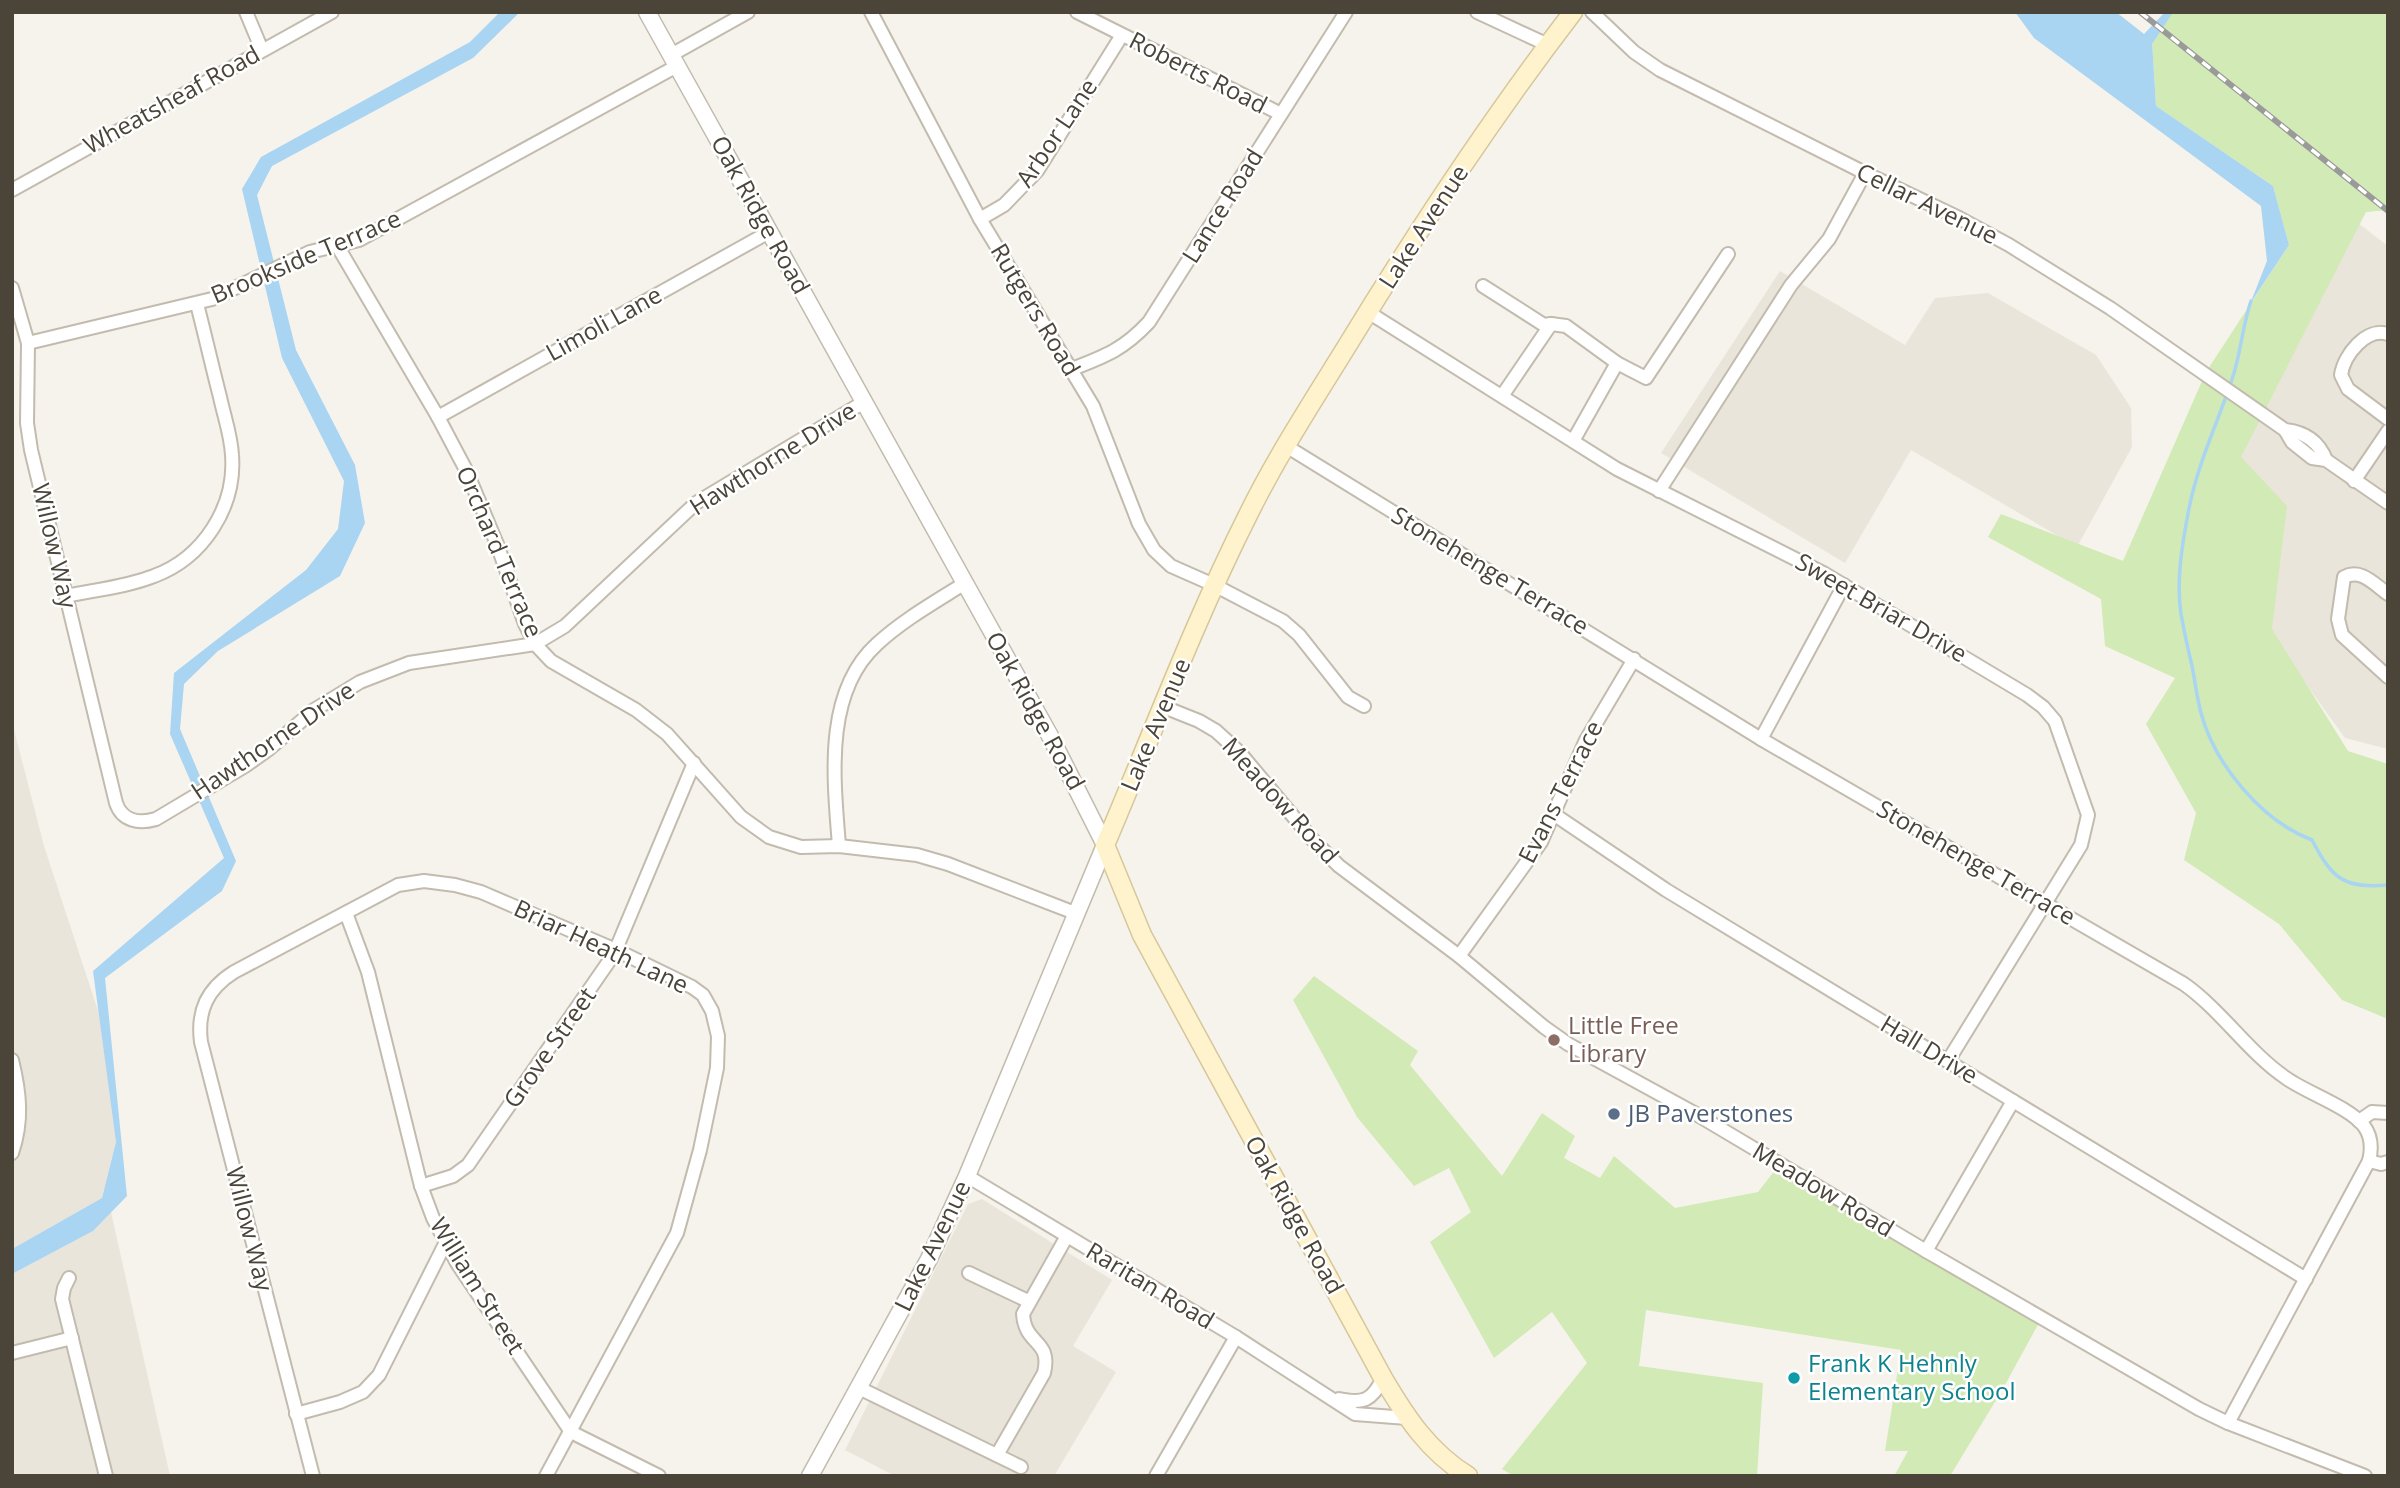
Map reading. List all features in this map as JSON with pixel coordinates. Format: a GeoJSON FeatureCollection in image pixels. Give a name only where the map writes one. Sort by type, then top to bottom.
{"type":"FeatureCollection","features":[{"type":"Feature","properties":{"kind":"main road","name":"Lake Avenue"},"geometry":{"type":"LineString","coordinates":[[1105,845],[1214,585],[1286,446],[1368,312],[1467,161],[1573,12]]}},
{"type":"Feature","properties":{"kind":"main road","name":"Oak Ridge Road"},"geometry":{"type":"LineString","coordinates":[[1105,845],[1143,935],[1407,1418]]}},
{"type":"Feature","properties":{"kind":"main road"},"geometry":{"type":"LineString","coordinates":[[1407,1418],[1435,1452],[1468,1476]]}},
{"type":"Feature","properties":{"kind":"street"},"geometry":{"type":"LineString","coordinates":[[246,12],[262,50]]}},
{"type":"Feature","properties":{"kind":"street","name":"Wheatsheaf Road"},"geometry":{"type":"LineString","coordinates":[[12,190],[332,12]]}},
{"type":"Feature","properties":{"kind":"street","name":"Oak Ridge Road"},"geometry":{"type":"LineString","coordinates":[[648,12],[1050,736],[1105,845]]}},
{"type":"Feature","properties":{"kind":"street","name":"Brookside Terrace"},"geometry":{"type":"LineString","coordinates":[[29,343],[197,304],[255,281],[310,252],[359,240],[674,61],[748,12]]}},
{"type":"Feature","properties":{"kind":"street","name":"Rutgers Road"},"geometry":{"type":"LineString","coordinates":[[872,12],[980,219],[1093,407],[1139,524],[1154,550],[1171,566],[1283,621],[1299,635],[1348,697],[1364,706]]}},
{"type":"Feature","properties":{"kind":"street","name":"Roberts Road"},"geometry":{"type":"LineString","coordinates":[[1077,12],[1281,114]]}},
{"type":"Feature","properties":{"kind":"street","name":"Lance Road"},"geometry":{"type":"LineString","coordinates":[[1072,369],[1131,341],[1149,322],[1346,12]]}},
{"type":"Feature","properties":{"kind":"street"},"geometry":{"type":"LineString","coordinates":[[1477,12],[1548,45]]}},
{"type":"Feature","properties":{"kind":"street","name":"Cellar Avenue"},"geometry":{"type":"LineString","coordinates":[[1592,12],[1634,52],[1660,70],[1959,218],[2070,282],[2285,430],[2300,432],[2321,448],[2326,460],[2388,503]]}},
{"type":"Feature","properties":{"kind":"street","name":"Arbor Lane"},"geometry":{"type":"LineString","coordinates":[[980,219],[1004,205],[1037,171],[1122,35]]}},
{"type":"Feature","properties":{"kind":"street"},"geometry":{"type":"LineString","coordinates":[[1660,491],[1791,285],[1829,239],[1865,173]]}},
{"type":"Feature","properties":{"kind":"street","name":"Limoli Lane"},"geometry":{"type":"LineString","coordinates":[[438,417],[769,232]]}},
{"type":"Feature","properties":{"kind":"street","name":"Orchard Terrace"},"geometry":{"type":"LineString","coordinates":[[338,247],[438,417],[483,508],[525,624],[535,644],[551,661],[636,710],[667,734],[741,817],[759,831],[779,841],[802,847],[839,846],[917,855],[948,864],[1075,913]]}},
{"type":"Feature","properties":{"kind":"street"},"geometry":{"type":"LineString","coordinates":[[1483,286],[1545,326],[1566,326],[1617,363],[1646,378],[1728,254]]}},
{"type":"Feature","properties":{"kind":"street","name":"Willow Way"},"geometry":{"type":"LineString","coordinates":[[12,288],[29,343],[27,423],[31,450],[76,639]]}},
{"type":"Feature","properties":{"kind":"street"},"geometry":{"type":"LineString","coordinates":[[65,596],[142,580],[166,571],[197,549],[213,529],[224,507],[232,469],[231,444],[197,304]]}},
{"type":"Feature","properties":{"kind":"street","name":"Sweet Briar Drive"},"geometry":{"type":"LineString","coordinates":[[1368,312],[1617,469],[1762,540],[1844,585],[2027,695],[2055,721],[2088,816],[2088,824],[2081,845],[1948,1061]]}},
{"type":"Feature","properties":{"kind":"street"},"geometry":{"type":"LineString","coordinates":[[1502,396],[1552,324]]}},
{"type":"Feature","properties":{"kind":"street"},"geometry":{"type":"LineString","coordinates":[[2388,334],[2375,332],[2360,341],[2345,362],[2341,375],[2348,389],[2388,419]]}},
{"type":"Feature","properties":{"kind":"street"},"geometry":{"type":"LineString","coordinates":[[1573,441],[1617,363]]}},
{"type":"Feature","properties":{"kind":"street","name":"Hawthorne Drive"},"geometry":{"type":"LineString","coordinates":[[76,639],[118,810],[129,819],[142,822],[156,819],[269,749],[314,709],[360,682],[409,663],[535,644],[565,626],[696,503],[864,402]]}},
{"type":"Feature","properties":{"kind":"street"},"geometry":{"type":"LineString","coordinates":[[2354,481],[2388,431]]}},
{"type":"Feature","properties":{"kind":"street","name":"Stonehenge Terrace"},"geometry":{"type":"LineString","coordinates":[[1286,446],[1761,739],[2184,984],[2204,998],[2286,1078],[2359,1121]]}},
{"type":"Feature","properties":{"kind":"street"},"geometry":{"type":"LineString","coordinates":[[2388,594],[2360,573],[2352,573],[2344,577],[2338,619],[2342,635],[2388,677]]}},
{"type":"Feature","properties":{"kind":"street"},"geometry":{"type":"LineString","coordinates":[[839,846],[836,741],[840,710],[848,684],[859,664],[876,645],[965,583]]}},
{"type":"Feature","properties":{"kind":"street"},"geometry":{"type":"LineString","coordinates":[[1761,739],[1844,585]]}},
{"type":"Feature","properties":{"kind":"street","name":"Evans Terrace"},"geometry":{"type":"LineString","coordinates":[[1459,956],[1541,842],[1586,740],[1634,659]]}},
{"type":"Feature","properties":{"kind":"street","name":"Meadow Road"},"geometry":{"type":"LineString","coordinates":[[1164,708],[1216,730],[1240,753],[1313,840],[1339,866],[1459,956],[1568,1044],[1696,1114],[2199,1409],[2228,1423],[2365,1476]]}},
{"type":"Feature","properties":{"kind":"street","name":"Grove Street"},"geometry":{"type":"LineString","coordinates":[[421,1186],[453,1176],[468,1165],[616,950],[694,763]]}},
{"type":"Feature","properties":{"kind":"street","name":"Hall Drive"},"geometry":{"type":"LineString","coordinates":[[1555,815],[1666,890],[2306,1279]]}},
{"type":"Feature","properties":{"kind":"street","name":"Lake Avenue"},"geometry":{"type":"LineString","coordinates":[[810,1476],[929,1259],[967,1176],[1105,845]]}},
{"type":"Feature","properties":{"kind":"street","name":"Briar Heath Lane"},"geometry":{"type":"LineString","coordinates":[[216,985],[234,972],[398,885],[424,881],[455,885],[508,903],[616,950],[703,995],[712,1011],[718,1036],[718,1068],[700,1150],[677,1233],[546,1476]]}},
{"type":"Feature","properties":{"kind":"street","name":"William Street"},"geometry":{"type":"LineString","coordinates":[[346,913],[368,972],[421,1186],[433,1218],[457,1263],[571,1432],[659,1476]]}},
{"type":"Feature","properties":{"kind":"street","name":"Willow Way"},"geometry":{"type":"LineString","coordinates":[[216,985],[206,998],[200,1017],[201,1042],[313,1476]]}},
{"type":"Feature","properties":{"kind":"street"},"geometry":{"type":"LineString","coordinates":[[12,1060],[18,1085],[20,1115],[12,1153]]}},
{"type":"Feature","properties":{"kind":"street"},"geometry":{"type":"LineString","coordinates":[[1926,1251],[2013,1101]]}},
{"type":"Feature","properties":{"kind":"street"},"geometry":{"type":"LineString","coordinates":[[2228,1423],[2369,1161],[2369,1134],[2359,1121],[2372,1112],[2388,1113]]}},
{"type":"Feature","properties":{"kind":"street"},"geometry":{"type":"LineString","coordinates":[[2369,1161],[2381,1164],[2388,1162]]}},
{"type":"Feature","properties":{"kind":"street","name":"Raritan Road"},"geometry":{"type":"LineString","coordinates":[[967,1176],[1236,1337],[1355,1414],[1407,1418]]}},
{"type":"Feature","properties":{"kind":"street"},"geometry":{"type":"LineString","coordinates":[[997,1455],[1044,1373],[1047,1363],[1044,1350],[1028,1335],[1023,1314],[1067,1236]]}},
{"type":"Feature","properties":{"kind":"street"},"geometry":{"type":"LineString","coordinates":[[296,1414],[340,1402],[363,1392],[379,1375],[446,1242]]}},
{"type":"Feature","properties":{"kind":"street"},"geometry":{"type":"LineString","coordinates":[[969,1273],[1028,1301]]}},
{"type":"Feature","properties":{"kind":"street"},"geometry":{"type":"LineString","coordinates":[[69,1278],[62,1299],[106,1476]]}},
{"type":"Feature","properties":{"kind":"street"},"geometry":{"type":"LineString","coordinates":[[1156,1476],[1236,1337]]}},
{"type":"Feature","properties":{"kind":"street"},"geometry":{"type":"LineString","coordinates":[[12,1353],[72,1338]]}},
{"type":"Feature","properties":{"kind":"street","name":"Raritan Road"},"geometry":{"type":"LineString","coordinates":[[1332,1397],[1354,1402],[1367,1399],[1376,1392],[1383,1378]]}},
{"type":"Feature","properties":{"kind":"street"},"geometry":{"type":"LineString","coordinates":[[859,1388],[1021,1467]]}},
{"type":"Feature","properties":{"kind":"shaded area"},"geometry":{"type":"Polygon","coordinates":[[[2345,213],[2388,246],[2388,749],[2345,738],[2257,616],[2232,451],[2345,213]]]}},
{"type":"Feature","properties":{"kind":"shaded area"},"geometry":{"type":"Polygon","coordinates":[[[1780,271],[1905,345],[1935,298],[1988,293],[2096,355],[2131,408],[2132,447],[2077,547],[1911,450],[1845,563],[1661,453],[1780,271]]]}},
{"type":"Feature","properties":{"kind":"shaded area"},"geometry":{"type":"Polygon","coordinates":[[[12,722],[44,846],[99,1014],[116,1142],[102,1198],[12,1249],[12,722]]]}},
{"type":"Feature","properties":{"kind":"shaded area"},"geometry":{"type":"Polygon","coordinates":[[[982,1199],[1112,1280],[1073,1346],[1116,1372],[1054,1476],[895,1476],[845,1450],[968,1204],[982,1199]]]}},
{"type":"Feature","properties":{"kind":"shaded area"},"geometry":{"type":"Polygon","coordinates":[[[111,1212],[170,1476],[12,1476],[12,1274],[93,1231],[111,1212]]]}},
{"type":"Feature","properties":{"kind":"green space"},"geometry":{"type":"Polygon","coordinates":[[[2171,12],[2388,12],[2388,210],[2366,212],[2241,457],[2287,506],[2272,629],[2348,751],[2388,764],[2388,1019],[2342,1000],[2279,924],[2184,860],[2196,813],[2146,724],[2175,678],[2105,646],[2101,599],[1988,537],[2001,514],[2123,561],[2206,372],[2289,245],[2273,186],[2156,106],[2152,41],[2171,12]]]}},
{"type":"Feature","properties":{"kind":"green space"},"geometry":{"type":"Polygon","coordinates":[[[1314,976],[1418,1051],[1410,1065],[1502,1176],[1542,1113],[1575,1136],[1564,1158],[1600,1178],[1614,1156],[1675,1208],[1758,1192],[1779,1165],[2040,1321],[1950,1476],[1894,1476],[1908,1451],[1885,1451],[1901,1350],[1646,1310],[1639,1366],[1763,1383],[1757,1476],[1514,1476],[1502,1469],[1587,1363],[1552,1312],[1494,1358],[1430,1242],[1471,1212],[1449,1168],[1414,1186],[1357,1117],[1293,1000],[1314,976]]]}},
{"type":"Feature","properties":{"kind":"water"},"geometry":{"type":"Polygon","coordinates":[[[500,12],[520,12],[473,58],[272,166],[257,195],[296,350],[355,465],[365,523],[340,576],[218,651],[184,684],[180,729],[236,861],[222,891],[105,978],[127,1196],[93,1231],[12,1274],[12,1249],[102,1198],[116,1142],[93,971],[224,858],[170,734],[174,673],[306,570],[338,529],[344,481],[282,358],[242,189],[261,157],[470,42],[500,12]]]}},
{"type":"Feature","properties":{"kind":"water"},"geometry":{"type":"Polygon","coordinates":[[[2015,12],[2116,12],[2144,34],[2165,12],[2171,12],[2152,41],[2156,106],[2273,186],[2289,245],[2250,304],[2267,261],[2261,206],[2034,38],[2015,12]]]}},
{"type":"Feature","properties":{"kind":"waterway"},"geometry":{"type":"LineString","coordinates":[[2152,41],[2171,12]]}},
{"type":"Feature","properties":{"kind":"waterway"},"geometry":{"type":"LineString","coordinates":[[2251,301],[2234,373],[2192,495],[2182,551],[2179,576],[2181,614],[2200,707],[2217,752],[2243,789],[2259,805],[2293,831],[2312,840],[2326,864],[2349,883],[2388,885]]}},
{"type":"Feature","properties":{"kind":"railway"},"geometry":{"type":"LineString","coordinates":[[2140,12],[2388,211]]}},
{"type":"Feature","properties":{"kind":"place","name":"Little Free Library"},"geometry":{"type":"Point","coordinates":[1554,1040]}},
{"type":"Feature","properties":{"kind":"place","name":"JB Paverstones"},"geometry":{"type":"Point","coordinates":[1614,1114]}},
{"type":"Feature","properties":{"kind":"place","name":"Frank K Hehnly Elementary School"},"geometry":{"type":"Point","coordinates":[1794,1378]}}]}
